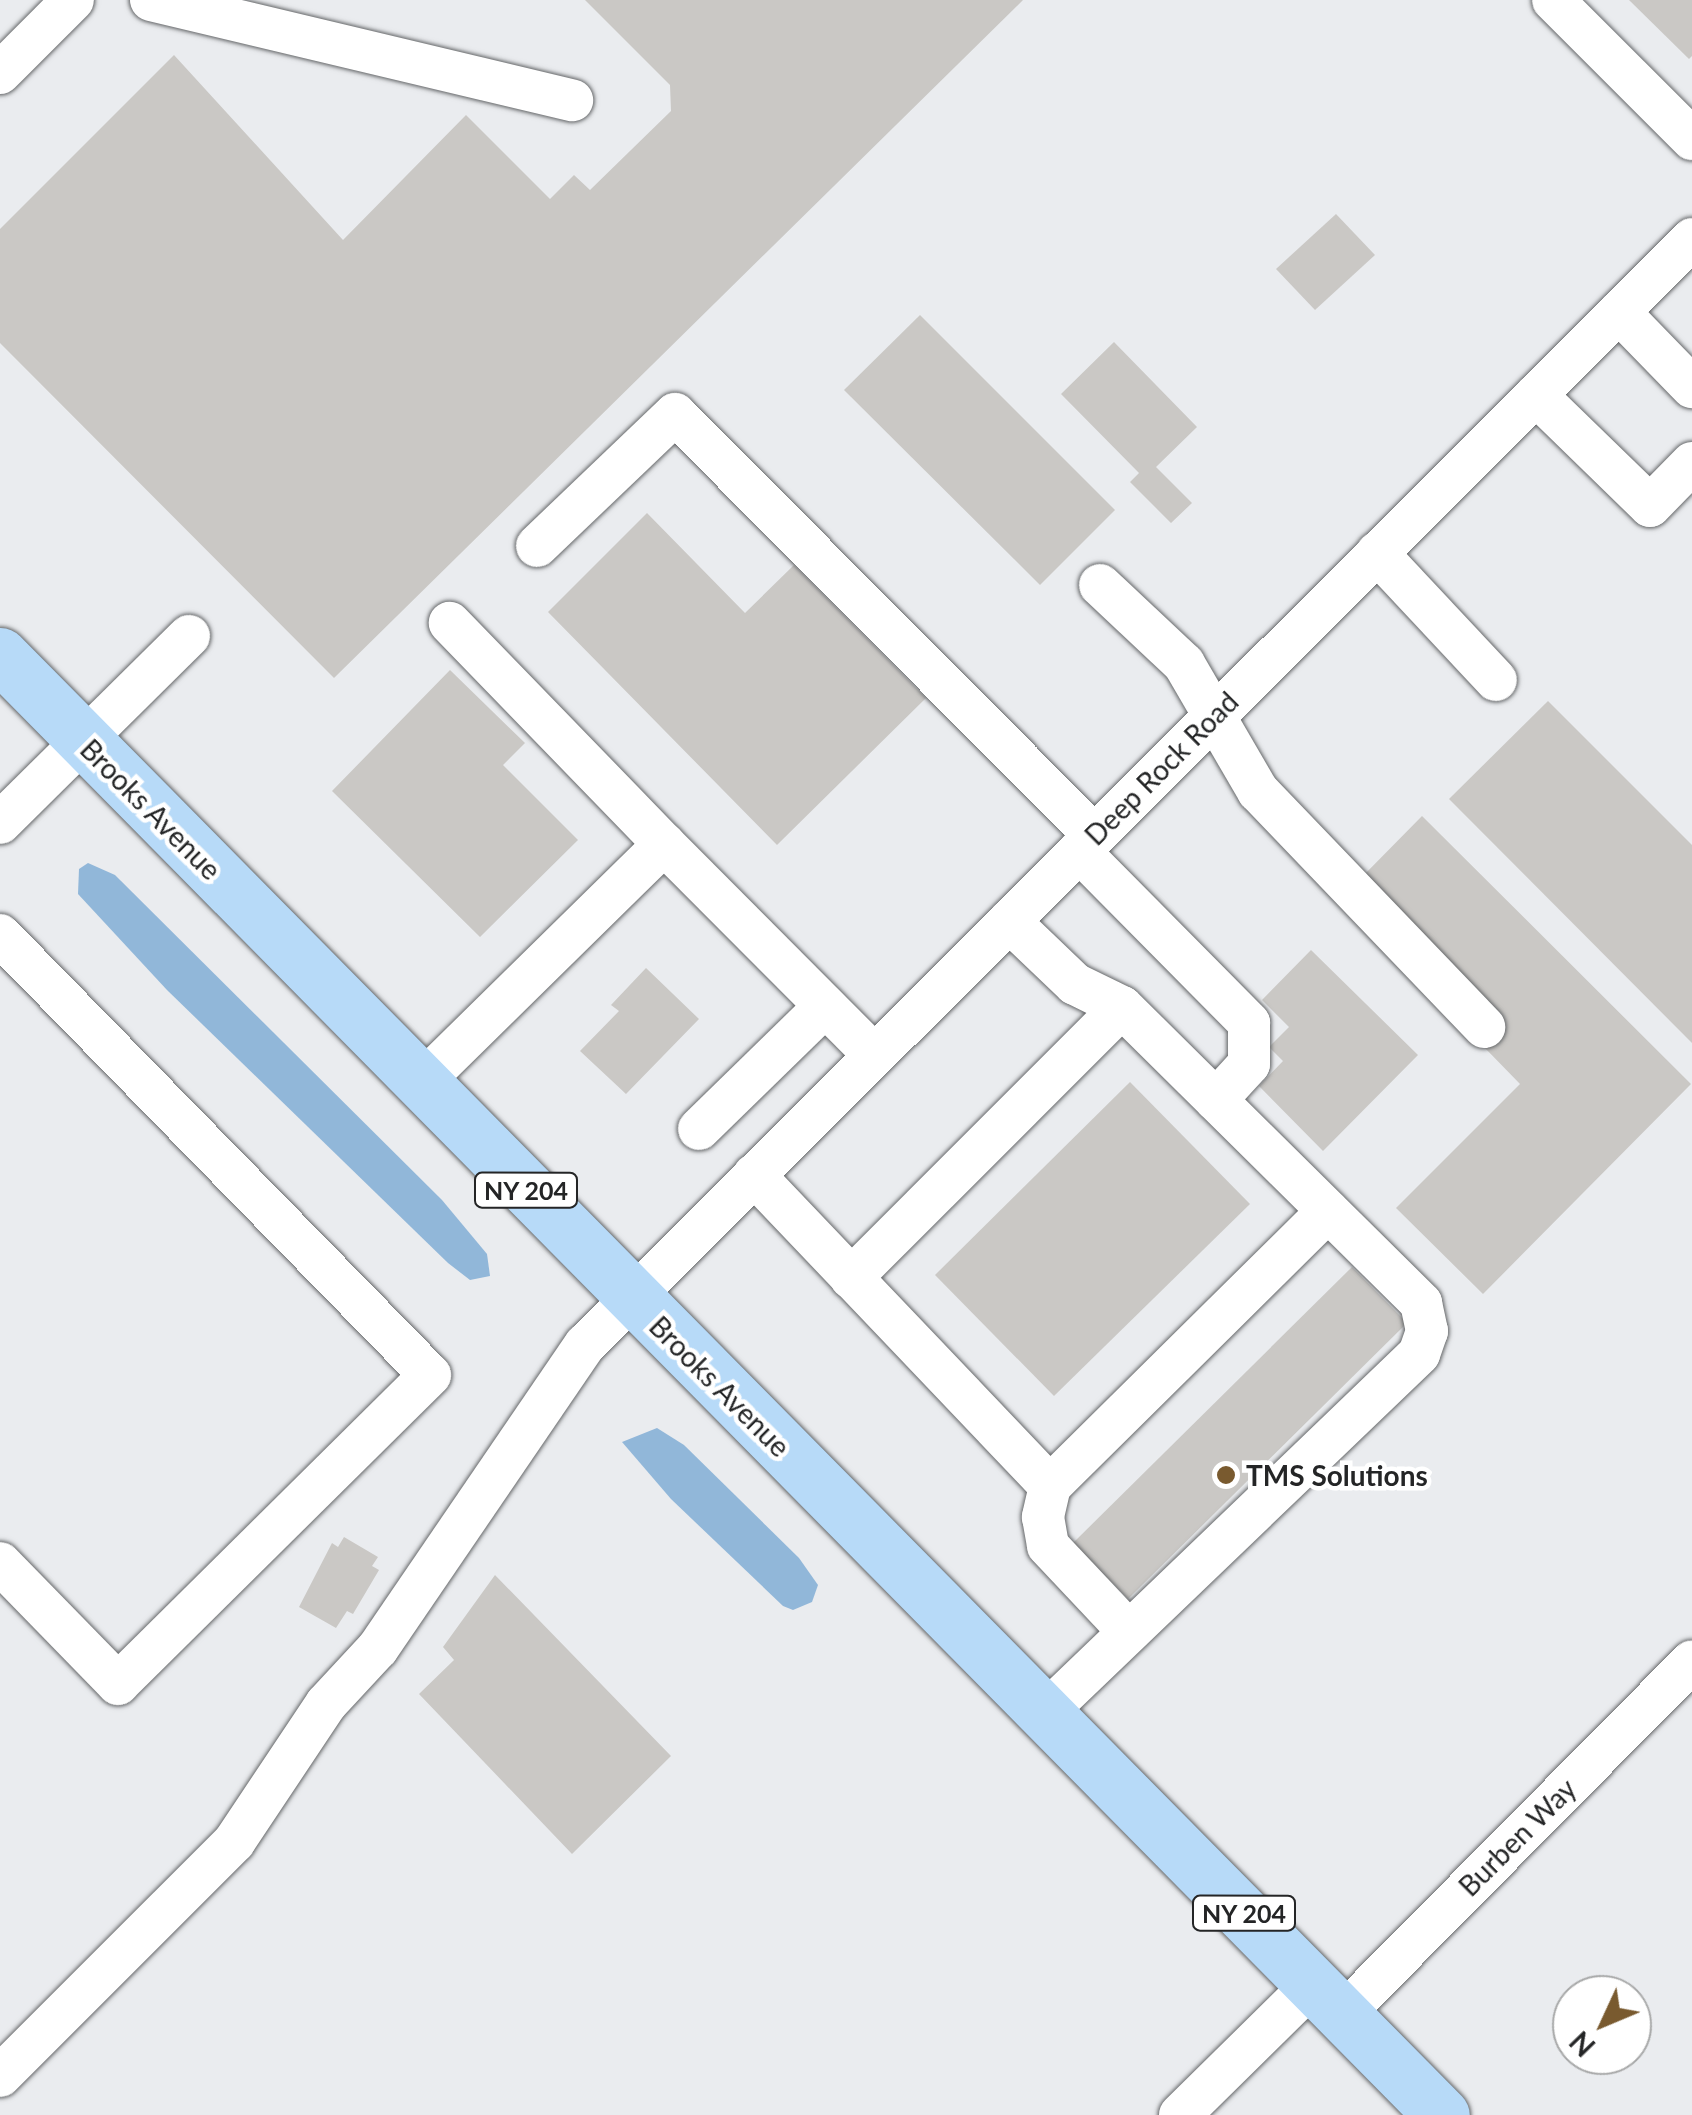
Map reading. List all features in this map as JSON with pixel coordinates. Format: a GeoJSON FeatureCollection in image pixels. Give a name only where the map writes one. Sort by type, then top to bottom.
{"type":"FeatureCollection","features":[{"type":"Feature","properties":{"kind":"main road","name":"Brooks Avenue"},"geometry":{"type":"LineString","coordinates":[[0,655],[1442,2115]]}},
{"type":"Feature","properties":{"kind":"street"},"geometry":{"type":"LineString","coordinates":[[0,73],[73,0]]}},
{"type":"Feature","properties":{"kind":"street"},"geometry":{"type":"LineString","coordinates":[[1553,0],[1692,139]]}},
{"type":"Feature","properties":{"kind":"street"},"geometry":{"type":"LineString","coordinates":[[171,2],[572,100]]}},
{"type":"Feature","properties":{"kind":"street","name":"Deep Rock Road"},"geometry":{"type":"LineString","coordinates":[[0,2076],[234,1842],[326,1704],[378,1648],[550,1388],[631,1297],[1619,312],[1687,253]]}},
{"type":"Feature","properties":{"kind":"street"},"geometry":{"type":"LineString","coordinates":[[1619,312],[1692,387]]}},
{"type":"Feature","properties":{"kind":"street"},"geometry":{"type":"LineString","coordinates":[[1536,395],[1650,506],[1692,463]]}},
{"type":"Feature","properties":{"kind":"street"},"geometry":{"type":"LineString","coordinates":[[537,546],[675,414],[1087,843],[1249,1023],[1248,1064],[1216,1100]]}},
{"type":"Feature","properties":{"kind":"street"},"geometry":{"type":"LineString","coordinates":[[1377,553],[1496,680]]}},
{"type":"Feature","properties":{"kind":"street"},"geometry":{"type":"LineString","coordinates":[[1100,585],[1184,664],[1258,791],[1484,1027]]}},
{"type":"Feature","properties":{"kind":"street"},"geometry":{"type":"LineString","coordinates":[[450,623],[874,1055]]}},
{"type":"Feature","properties":{"kind":"street"},"geometry":{"type":"LineString","coordinates":[[0,824],[190,636]]}},
{"type":"Feature","properties":{"kind":"street"},"geometry":{"type":"LineString","coordinates":[[421,1083],[664,844]]}},
{"type":"Feature","properties":{"kind":"street"},"geometry":{"type":"LineString","coordinates":[[1008,921],[1075,984],[1122,1007],[1421,1303],[1427,1331],[1419,1354],[1046,1712]]}},
{"type":"Feature","properties":{"kind":"street"},"geometry":{"type":"LineString","coordinates":[[0,936],[430,1375],[118,1684],[0,1562]]}},
{"type":"Feature","properties":{"kind":"street"},"geometry":{"type":"LineString","coordinates":[[700,1129],[825,1006]]}},
{"type":"Feature","properties":{"kind":"street"},"geometry":{"type":"LineString","coordinates":[[852,1278],[1122,1007]]}},
{"type":"Feature","properties":{"kind":"street"},"geometry":{"type":"LineString","coordinates":[[754,1174],[1050,1486]]}},
{"type":"Feature","properties":{"kind":"street"},"geometry":{"type":"LineString","coordinates":[[1130,1632],[1048,1546],[1043,1517],[1050,1486],[1328,1211]]}},
{"type":"Feature","properties":{"kind":"street","name":"Burben Way"},"geometry":{"type":"LineString","coordinates":[[1180,2115],[1328,1999],[1692,1660]]}},
{"type":"Feature","properties":{"kind":"water"},"geometry":{"type":"Polygon","coordinates":[[[88,863],[115,875],[442,1200],[487,1254],[490,1276],[470,1280],[448,1263],[167,990],[78,894],[79,869],[88,863]]]}},
{"type":"Feature","properties":{"kind":"water"},"geometry":{"type":"Polygon","coordinates":[[[657,1428],[684,1445],[799,1558],[818,1585],[812,1602],[793,1610],[783,1606],[671,1499],[622,1442],[657,1428]]]}},
{"type":"Feature","properties":{"kind":"building"},"geometry":{"type":"Polygon","coordinates":[[[585,0],[1023,0],[334,678],[0,343],[0,229],[174,55],[343,240],[466,115],[550,199],[574,175],[590,190],[671,111],[670,85],[585,0]]]}},
{"type":"Feature","properties":{"kind":"building"},"geometry":{"type":"Polygon","coordinates":[[[1629,0],[1692,0],[1692,56],[1689,59],[1629,0]]]}},
{"type":"Feature","properties":{"kind":"building"},"geometry":{"type":"Polygon","coordinates":[[[1336,214],[1375,255],[1315,310],[1276,269],[1336,214]]]}},
{"type":"Feature","properties":{"kind":"building"},"geometry":{"type":"Polygon","coordinates":[[[920,315],[1115,510],[1040,585],[844,390],[920,315]]]}},
{"type":"Feature","properties":{"kind":"building"},"geometry":{"type":"Polygon","coordinates":[[[1114,342],[1197,427],[1156,467],[1192,503],[1171,523],[1130,482],[1139,473],[1061,394],[1114,342]]]}},
{"type":"Feature","properties":{"kind":"building"},"geometry":{"type":"Polygon","coordinates":[[[647,513],[745,613],[794,565],[926,698],[777,845],[548,612],[647,513]]]}},
{"type":"Feature","properties":{"kind":"building"},"geometry":{"type":"Polygon","coordinates":[[[450,670],[525,743],[503,765],[578,840],[480,937],[332,791],[450,670]]]}},
{"type":"Feature","properties":{"kind":"building"},"geometry":{"type":"Polygon","coordinates":[[[1548,701],[1692,845],[1692,1043],[1449,799],[1548,701]]]}},
{"type":"Feature","properties":{"kind":"building"},"geometry":{"type":"Polygon","coordinates":[[[1422,816],[1691,1084],[1483,1294],[1396,1208],[1520,1084],[1484,1047],[1506,1024],[1360,879],[1422,816]]]}},
{"type":"Feature","properties":{"kind":"building"},"geometry":{"type":"Polygon","coordinates":[[[1311,950],[1418,1055],[1323,1151],[1259,1086],[1283,1061],[1269,1047],[1289,1027],[1262,1000],[1311,950]]]}},
{"type":"Feature","properties":{"kind":"building"},"geometry":{"type":"Polygon","coordinates":[[[646,968],[699,1019],[626,1094],[580,1051],[619,1011],[611,1005],[646,968]]]}},
{"type":"Feature","properties":{"kind":"building"},"geometry":{"type":"Polygon","coordinates":[[[1130,1082],[1250,1204],[1054,1396],[935,1275],[1130,1082]]]}},
{"type":"Feature","properties":{"kind":"building"},"geometry":{"type":"Polygon","coordinates":[[[1352,1267],[1407,1323],[1128,1599],[1073,1543],[1352,1267]]]}},
{"type":"Feature","properties":{"kind":"building"},"geometry":{"type":"Polygon","coordinates":[[[344,1537],[378,1557],[372,1566],[379,1570],[353,1614],[347,1611],[336,1628],[299,1607],[332,1543],[338,1547],[344,1537]]]}},
{"type":"Feature","properties":{"kind":"building"},"geometry":{"type":"Polygon","coordinates":[[[495,1575],[671,1756],[572,1854],[419,1694],[454,1660],[443,1647],[495,1575]]]}},
{"type":"Feature","properties":{"kind":"place","name":"TMS Solutions"},"geometry":{"type":"Point","coordinates":[1226,1475]}}]}
